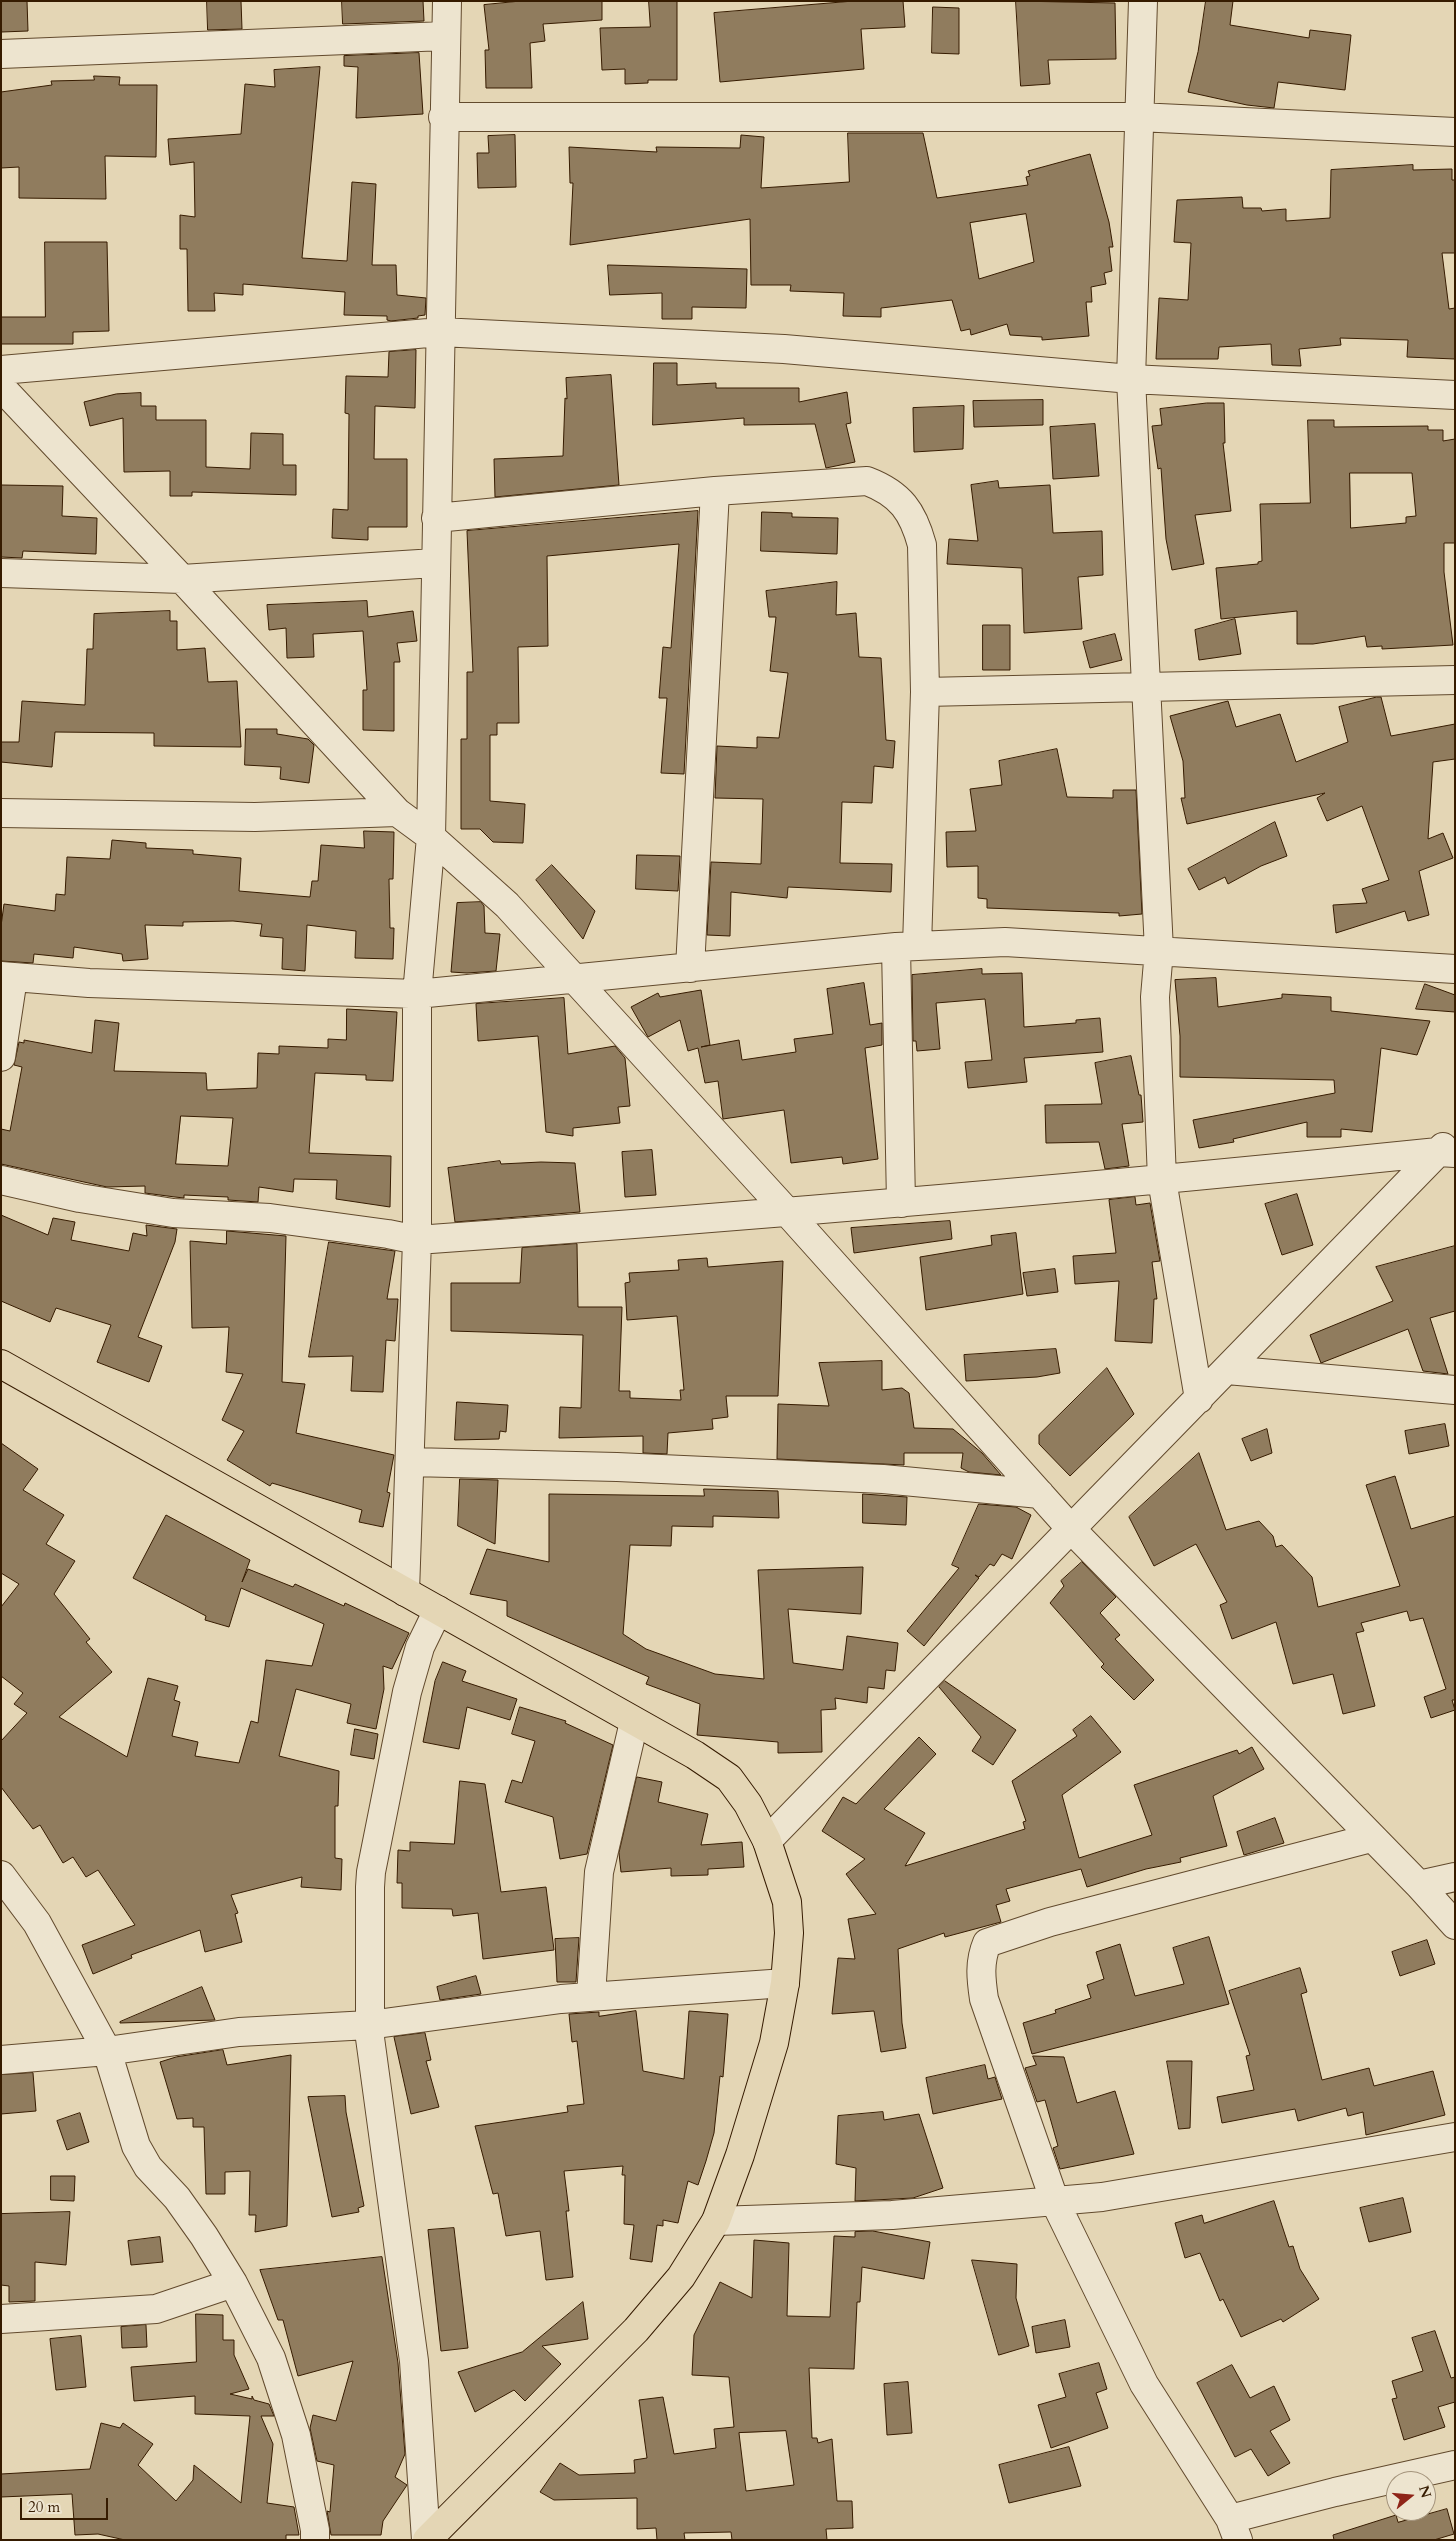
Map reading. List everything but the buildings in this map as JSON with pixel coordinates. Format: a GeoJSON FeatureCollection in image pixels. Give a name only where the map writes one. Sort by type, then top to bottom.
{"type":"FeatureCollection","features":[{"type":"Feature","properties":{"kind":"main road"},"geometry":{"type":"LineString","coordinates":[[1,1364],[695,1755],[729,1778],[748,1804],[767,1841],[787,1902],[789,1932],[785,1983],[774,2043],[761,2088],[740,2155],[716,2221],[681,2277],[636,2330],[426,2540]]}},
{"type":"Feature","properties":{"kind":"street"},"geometry":{"type":"LineString","coordinates":[[404,1592],[410,1462],[416,1240],[417,994],[431,836],[443,117],[447,1]]}},
{"type":"Feature","properties":{"kind":"street"},"geometry":{"type":"LineString","coordinates":[[1143,1],[1131,378],[1158,950],[1155,998],[1162,1180],[1199,1399]]}},
{"type":"Feature","properties":{"kind":"street"},"geometry":{"type":"LineString","coordinates":[[1,54],[445,36]]}},
{"type":"Feature","properties":{"kind":"street"},"geometry":{"type":"LineString","coordinates":[[443,117],[1138,116],[1455,132]]}},
{"type":"Feature","properties":{"kind":"street"},"geometry":{"type":"LineString","coordinates":[[1,370],[440,332],[784,348],[1131,378],[1455,395]]}},
{"type":"Feature","properties":{"kind":"street"},"geometry":{"type":"LineString","coordinates":[[1,387],[182,579],[397,812],[431,836],[507,905],[789,1214],[1072,1530],[1419,1885],[1455,1925]]}},
{"type":"Feature","properties":{"kind":"street"},"geometry":{"type":"LineString","coordinates":[[436,518],[715,491],[867,481],[887,489],[904,504],[916,525],[922,545],[925,692],[906,946],[901,1203]]}},
{"type":"Feature","properties":{"kind":"street"},"geometry":{"type":"LineString","coordinates":[[690,968],[715,491]]}},
{"type":"Feature","properties":{"kind":"street"},"geometry":{"type":"LineString","coordinates":[[1,573],[182,579],[435,563]]}},
{"type":"Feature","properties":{"kind":"street"},"geometry":{"type":"LineString","coordinates":[[925,692],[1146,685],[1455,680]]}},
{"type":"Feature","properties":{"kind":"street"},"geometry":{"type":"LineString","coordinates":[[1,813],[255,817],[397,812]]}},
{"type":"Feature","properties":{"kind":"street"},"geometry":{"type":"LineString","coordinates":[[1,1057],[7,977],[89,983],[417,994],[575,980],[906,946],[1005,942],[1158,950],[1455,970]]}},
{"type":"Feature","properties":{"kind":"street"},"geometry":{"type":"LineString","coordinates":[[1,1180],[80,1198],[173,1213],[270,1218],[388,1234],[416,1240],[789,1214],[1162,1180],[1449,1147]]}},
{"type":"Feature","properties":{"kind":"street"},"geometry":{"type":"LineString","coordinates":[[767,1841],[1227,1370],[1449,1147]]}},
{"type":"Feature","properties":{"kind":"street"},"geometry":{"type":"LineString","coordinates":[[1227,1370],[1455,1390]]}},
{"type":"Feature","properties":{"kind":"street"},"geometry":{"type":"LineString","coordinates":[[410,1462],[617,1467],[883,1479],[1040,1494]]}},
{"type":"Feature","properties":{"kind":"street"},"geometry":{"type":"LineString","coordinates":[[426,2540],[414,2361],[369,2025],[371,1872],[407,1692],[420,1647],[438,1610]]}},
{"type":"Feature","properties":{"kind":"street"},"geometry":{"type":"LineString","coordinates":[[591,1996],[599,1872],[634,1722]]}},
{"type":"Feature","properties":{"kind":"street"},"geometry":{"type":"LineString","coordinates":[[1371,1838],[1050,1922],[987,1943],[982,1956],[981,1976],[984,1999],[1055,2202],[1144,2384],[1234,2530],[1335,2492],[1455,2465]]}},
{"type":"Feature","properties":{"kind":"street"},"geometry":{"type":"LineString","coordinates":[[1,1875],[36,1923],[107,2051],[136,2146],[148,2167],[177,2198],[204,2236],[233,2283],[271,2358],[296,2435],[316,2530],[315,2540]]}},
{"type":"Feature","properties":{"kind":"street"},"geometry":{"type":"LineString","coordinates":[[1419,1885],[1455,1877]]}},
{"type":"Feature","properties":{"kind":"street"},"geometry":{"type":"LineString","coordinates":[[1,2060],[107,2051],[240,2032],[369,2025],[591,1996],[785,1983]]}},
{"type":"Feature","properties":{"kind":"street"},"geometry":{"type":"LineString","coordinates":[[716,2221],[892,2215],[1102,2197],[1455,2136]]}},
{"type":"Feature","properties":{"kind":"street"},"geometry":{"type":"LineString","coordinates":[[1,2319],[156,2310],[233,2283]]}}]}
